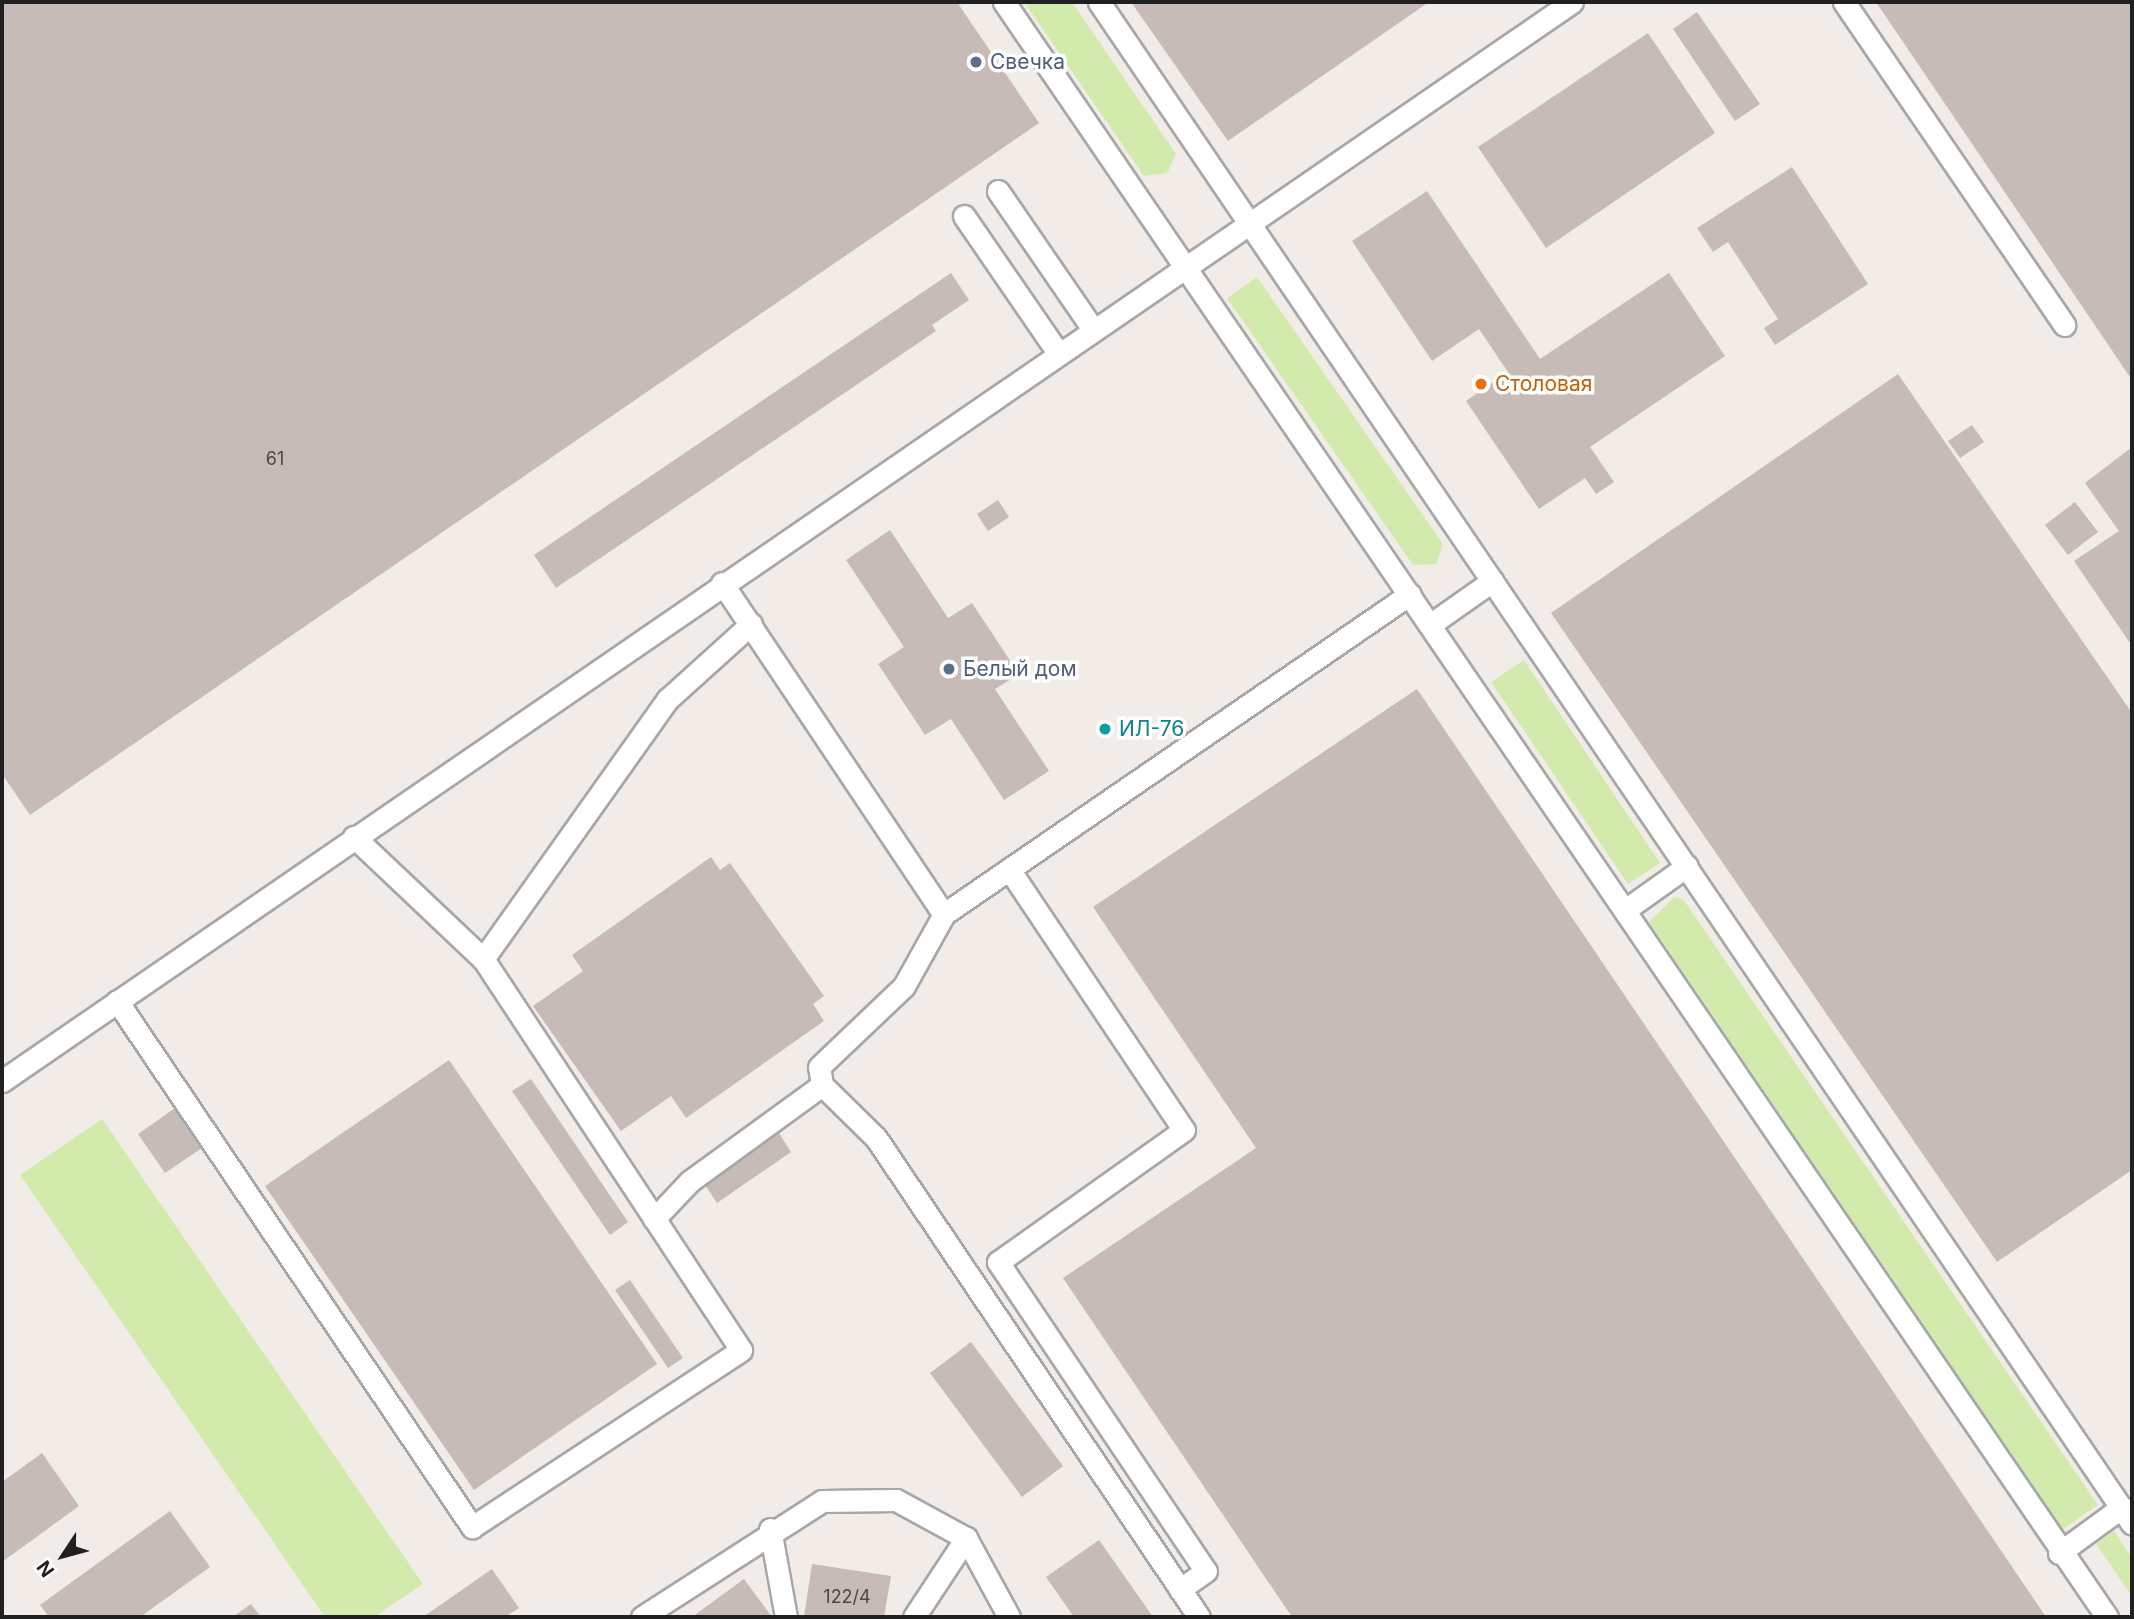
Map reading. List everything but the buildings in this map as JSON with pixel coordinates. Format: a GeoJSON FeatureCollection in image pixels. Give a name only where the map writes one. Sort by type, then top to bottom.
{"type":"FeatureCollection","features":[{"type":"Feature","properties":{"kind":"street"},"geometry":{"type":"LineString","coordinates":[[1004,2],[1187,265],[2059,1553],[2107,1617]]}},
{"type":"Feature","properties":{"kind":"street"},"geometry":{"type":"LineString","coordinates":[[1099,2],[2127,1516],[2059,1553]]}},
{"type":"Feature","properties":{"kind":"street"},"geometry":{"type":"LineString","coordinates":[[2,1081],[722,583],[1572,2]]}},
{"type":"Feature","properties":{"kind":"street"},"geometry":{"type":"LineString","coordinates":[[1844,2],[2064,325]]}},
{"type":"Feature","properties":{"kind":"street"},"geometry":{"type":"LineString","coordinates":[[998,191],[1093,329]]}},
{"type":"Feature","properties":{"kind":"street"},"geometry":{"type":"LineString","coordinates":[[964,216],[1058,353]]}},
{"type":"Feature","properties":{"kind":"street"},"geometry":{"type":"LineString","coordinates":[[1431,624],[1493,581]]}},
{"type":"Feature","properties":{"kind":"street"},"geometry":{"type":"LineString","coordinates":[[722,583],[944,914]]}},
{"type":"Feature","properties":{"kind":"street"},"geometry":{"type":"LineString","coordinates":[[1199,1617],[876,1138],[822,1085],[822,1059],[904,986],[944,914],[1410,594]]}},
{"type":"Feature","properties":{"kind":"street"},"geometry":{"type":"LineString","coordinates":[[483,959],[668,699],[751,624]]}},
{"type":"Feature","properties":{"kind":"street"},"geometry":{"type":"LineString","coordinates":[[117,1001],[472,1527],[741,1350],[483,959],[354,837]]}},
{"type":"Feature","properties":{"kind":"street"},"geometry":{"type":"LineString","coordinates":[[1625,910],[1687,866]]}},
{"type":"Feature","properties":{"kind":"street"},"geometry":{"type":"LineString","coordinates":[[1009,869],[1184,1130],[998,1262],[1206,1571],[1180,1589]]}},
{"type":"Feature","properties":{"kind":"street"},"geometry":{"type":"LineString","coordinates":[[654,1219],[690,1181],[822,1085]]}},
{"type":"Feature","properties":{"kind":"street"},"geometry":{"type":"LineString","coordinates":[[642,1617],[770,1529],[822,1501],[896,1500],[966,1538],[1009,1617]]}},
{"type":"Feature","properties":{"kind":"street"},"geometry":{"type":"LineString","coordinates":[[770,1529],[786,1617]]}},
{"type":"Feature","properties":{"kind":"street"},"geometry":{"type":"LineString","coordinates":[[914,1617],[966,1538]]}},
{"type":"Feature","properties":{"kind":"green space"},"geometry":{"type":"Polygon","coordinates":[[[1024,2],[1072,2],[1176,154],[1167,173],[1144,176],[1024,2]]]}},
{"type":"Feature","properties":{"kind":"green space"},"geometry":{"type":"Polygon","coordinates":[[[1257,277],[1443,544],[1436,564],[1413,565],[1227,298],[1257,277]]]}},
{"type":"Feature","properties":{"kind":"green space"},"geometry":{"type":"Polygon","coordinates":[[[1524,660],[1660,863],[1628,884],[1491,682],[1524,660]]]}},
{"type":"Feature","properties":{"kind":"green space"},"geometry":{"type":"Polygon","coordinates":[[[1674,897],[1683,899],[2098,1505],[2063,1529],[1649,922],[1674,897]]]}},
{"type":"Feature","properties":{"kind":"green space"},"geometry":{"type":"Polygon","coordinates":[[[102,1119],[423,1584],[374,1617],[325,1617],[20,1175],[102,1119]]]}},
{"type":"Feature","properties":{"kind":"green space"},"geometry":{"type":"Polygon","coordinates":[[[2114,1531],[2132,1558],[2132,1596],[2096,1544],[2114,1531]]]}},
{"type":"Feature","properties":{"kind":"place","name":"Свечка"},"geometry":{"type":"Point","coordinates":[976,62]}},
{"type":"Feature","properties":{"kind":"place","name":"Столовая"},"geometry":{"type":"Point","coordinates":[1481,384]}},
{"type":"Feature","properties":{"kind":"place","name":"Белый дом"},"geometry":{"type":"Point","coordinates":[949,669]}},
{"type":"Feature","properties":{"kind":"place","name":"ИЛ-76"},"geometry":{"type":"Point","coordinates":[1105,729]}}]}
